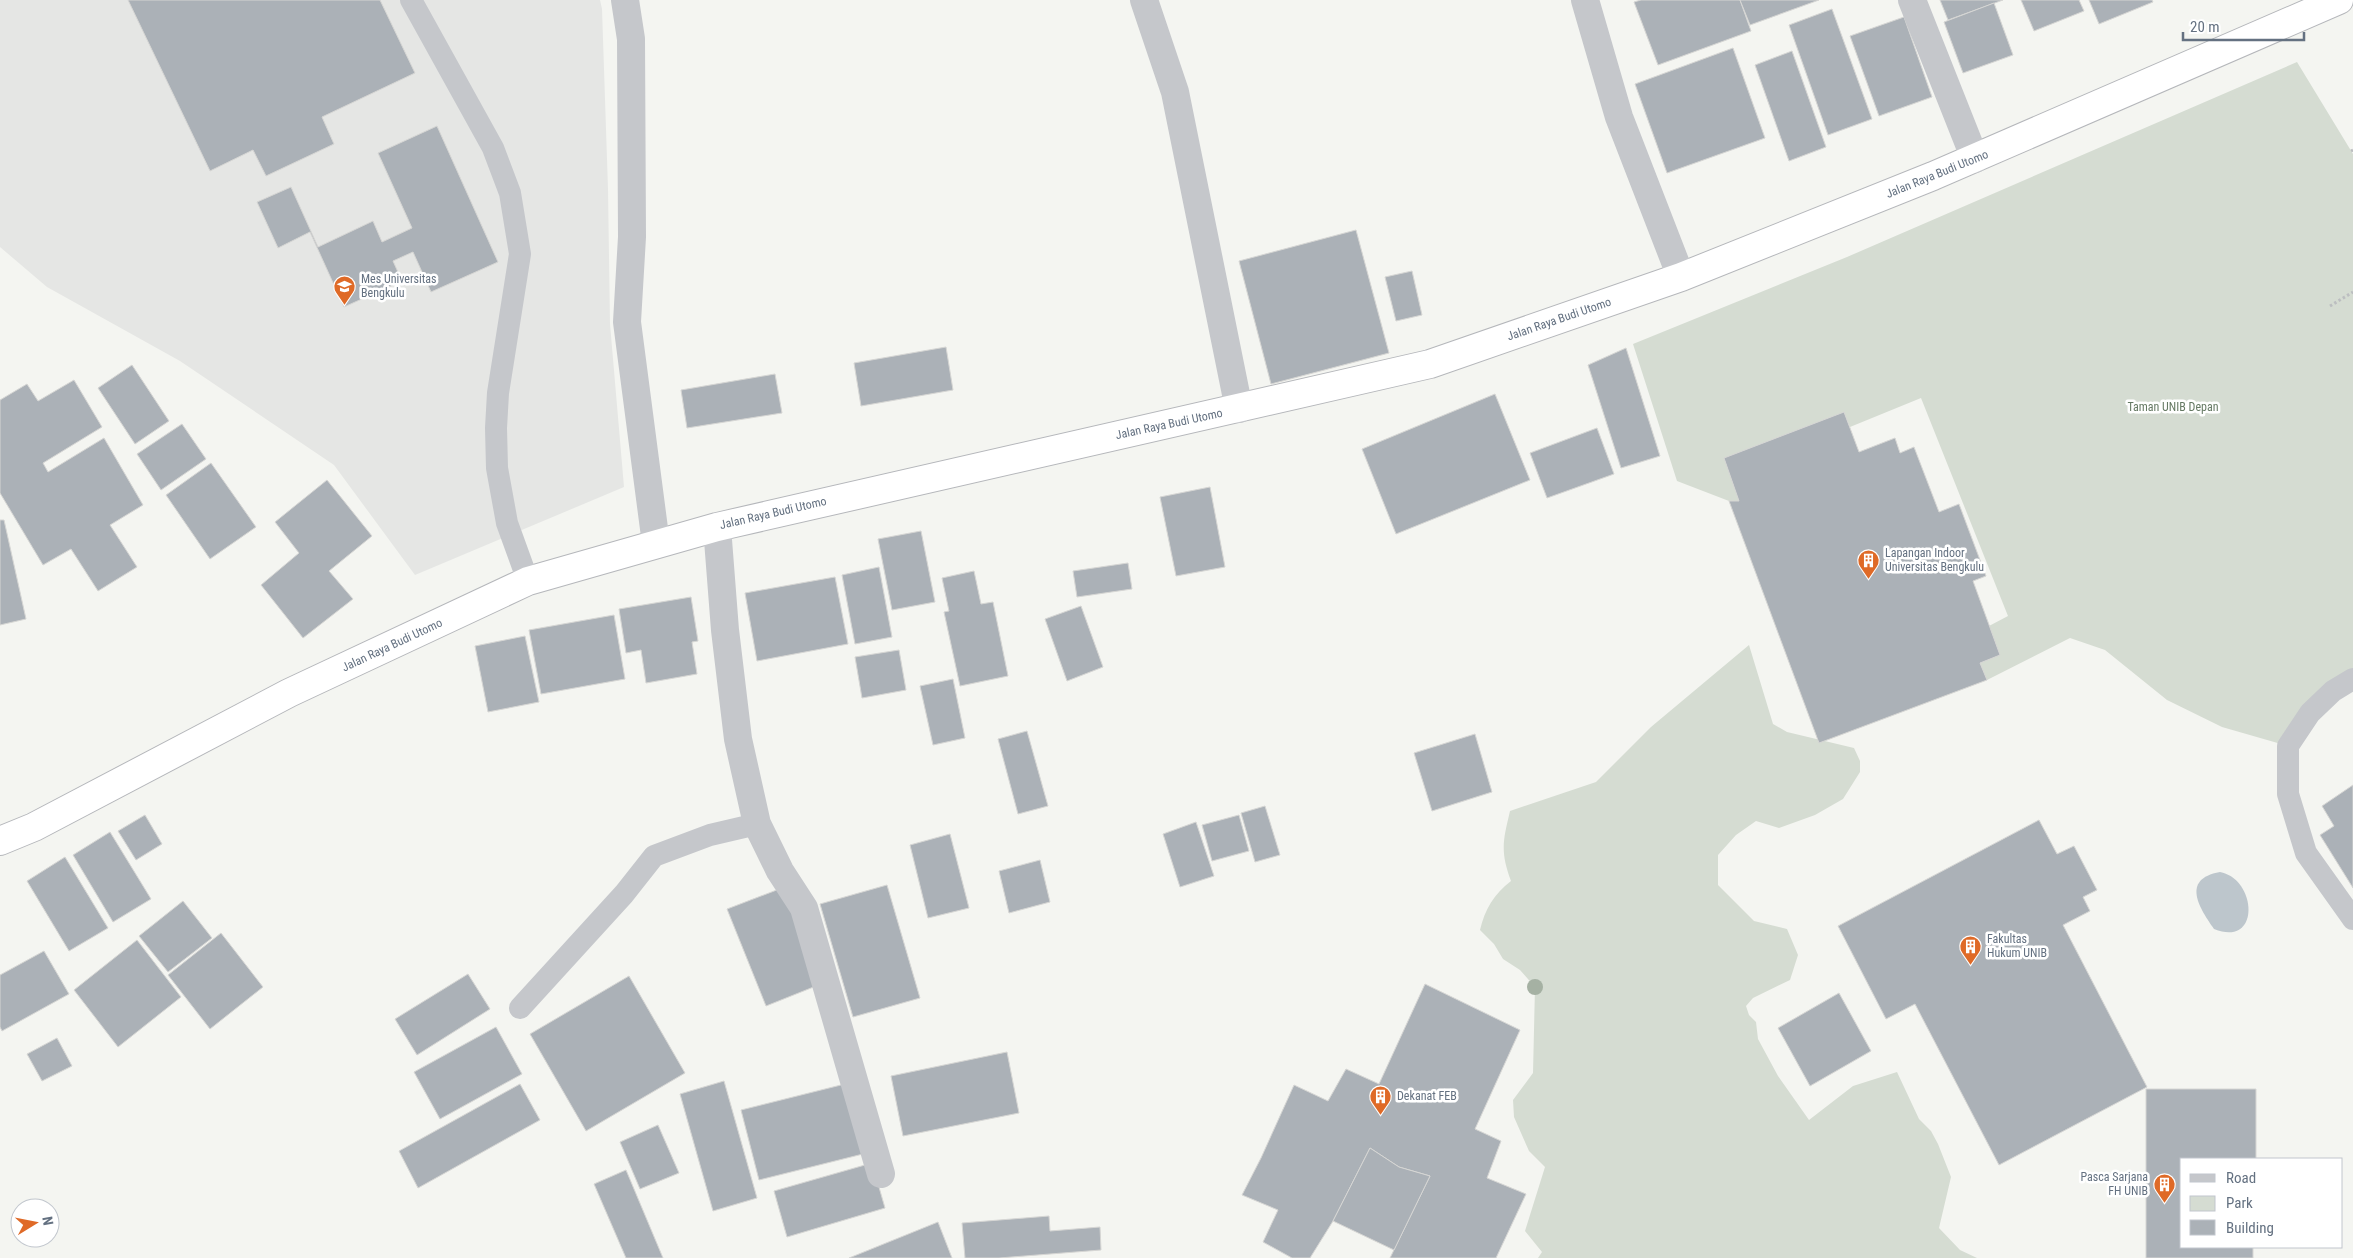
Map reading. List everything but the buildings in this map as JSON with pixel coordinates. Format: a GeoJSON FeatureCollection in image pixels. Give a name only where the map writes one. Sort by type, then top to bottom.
{"type":"FeatureCollection","features":[{"type":"Feature","properties":{"kind":"highway","name":"Jalan Raya Budi Utomo"},"geometry":{"type":"LineString","coordinates":[[0,841],[50,818],[289,694],[528,581],[717,527],[1430,364],[1681,277],[1975,159],[2340,0]]}},
{"type":"Feature","properties":{"kind":"street"},"geometry":{"type":"LineString","coordinates":[[625,0],[631,39],[632,237],[627,322],[656,544]]}},
{"type":"Feature","properties":{"kind":"street"},"geometry":{"type":"LineString","coordinates":[[1144,0],[1175,92],[1238,409]]}},
{"type":"Feature","properties":{"kind":"street"},"geometry":{"type":"LineString","coordinates":[[1584,0],[1619,118],[1681,277]]}},
{"type":"Feature","properties":{"kind":"street"},"geometry":{"type":"LineString","coordinates":[[1912,0],[1975,159]]}},
{"type":"Feature","properties":{"kind":"street"},"geometry":{"type":"LineString","coordinates":[[717,527],[724,630],[738,738],[757,824],[780,871],[804,908],[881,1174]]}},
{"type":"Feature","properties":{"kind":"lane"},"geometry":{"type":"LineString","coordinates":[[411,0],[493,148],[510,193],[520,254],[498,393],[496,428],[497,468],[507,523],[528,581]]}},
{"type":"Feature","properties":{"kind":"lane"},"geometry":{"type":"LineString","coordinates":[[2353,679],[2333,691],[2310,713],[2288,746],[2288,794],[2306,853],[2353,919]]}},
{"type":"Feature","properties":{"kind":"lane"},"geometry":{"type":"LineString","coordinates":[[520,1008],[624,894],[654,856],[710,835],[757,824]]}},
{"type":"Feature","properties":{"kind":"path"},"geometry":{"type":"LineString","coordinates":[[2330,306],[2353,292]]}},
{"type":"Feature","properties":{"kind":"shaded area","name":"Mes Universitas Bengkulu"},"geometry":{"type":"Polygon","coordinates":[[[0,0],[600,0],[602,9],[608,189],[610,324],[624,487],[415,575],[334,465],[180,361],[47,287],[0,247],[0,0]]]}},
{"type":"Feature","properties":{"kind":"shaded area"},"geometry":{"type":"Polygon","coordinates":[[[2220,872],[2232,877],[2241,887],[2247,898],[2248,910],[2246,921],[2240,929],[2229,932],[2214,929],[2203,913],[2197,896],[2197,888],[2200,881],[2220,872]]]}},
{"type":"Feature","properties":{"kind":"green space","name":"Taman UNIB Depan"},"geometry":{"type":"Polygon","coordinates":[[[2297,62],[2353,154],[2353,679],[2288,746],[2222,727],[2167,700],[2105,650],[2070,638],[1987,680],[1980,663],[2000,655],[1989,626],[2008,616],[1921,398],[1850,427],[1844,412],[1724,458],[1739,501],[1729,501],[1677,481],[1633,344],[1847,257],[2297,62]]]}},
{"type":"Feature","properties":{"kind":"green space"},"geometry":{"type":"Polygon","coordinates":[[[1749,645],[1773,724],[1787,732],[1854,748],[1860,761],[1860,772],[1843,799],[1815,815],[1779,828],[1756,821],[1736,835],[1718,855],[1718,885],[1754,921],[1787,929],[1798,955],[1790,980],[1753,998],[1746,1006],[1749,1015],[1756,1022],[1758,1039],[1778,1076],[1809,1120],[1853,1086],[1897,1072],[1919,1119],[1931,1131],[1938,1144],[1951,1177],[1939,1228],[1960,1250],[1977,1258],[1538,1258],[1542,1252],[1525,1231],[1545,1167],[1529,1151],[1514,1117],[1513,1100],[1533,1073],[1535,987],[1520,970],[1503,959],[1494,944],[1480,930],[1491,903],[1511,881],[1504,854],[1510,811],[1596,782],[1651,727],[1749,645]]]}},
{"type":"Feature","properties":{"kind":"place","name":"Mes Universitas Bengkulu"},"geometry":{"type":"Point","coordinates":[345,305]}},
{"type":"Feature","properties":{"kind":"place","name":"Lapangan Indoor Universitas Bengkulu"},"geometry":{"type":"Point","coordinates":[1869,579]}},
{"type":"Feature","properties":{"kind":"place","name":"Fakultas Hukum UNIB"},"geometry":{"type":"Point","coordinates":[1971,965]}},
{"type":"Feature","properties":{"kind":"place","name":"Dekanat FEB"},"geometry":{"type":"Point","coordinates":[1381,1115]}},
{"type":"Feature","properties":{"kind":"place","name":"Pasca Sarjana FH UNIB"},"geometry":{"type":"Point","coordinates":[2164,1203]}}]}
